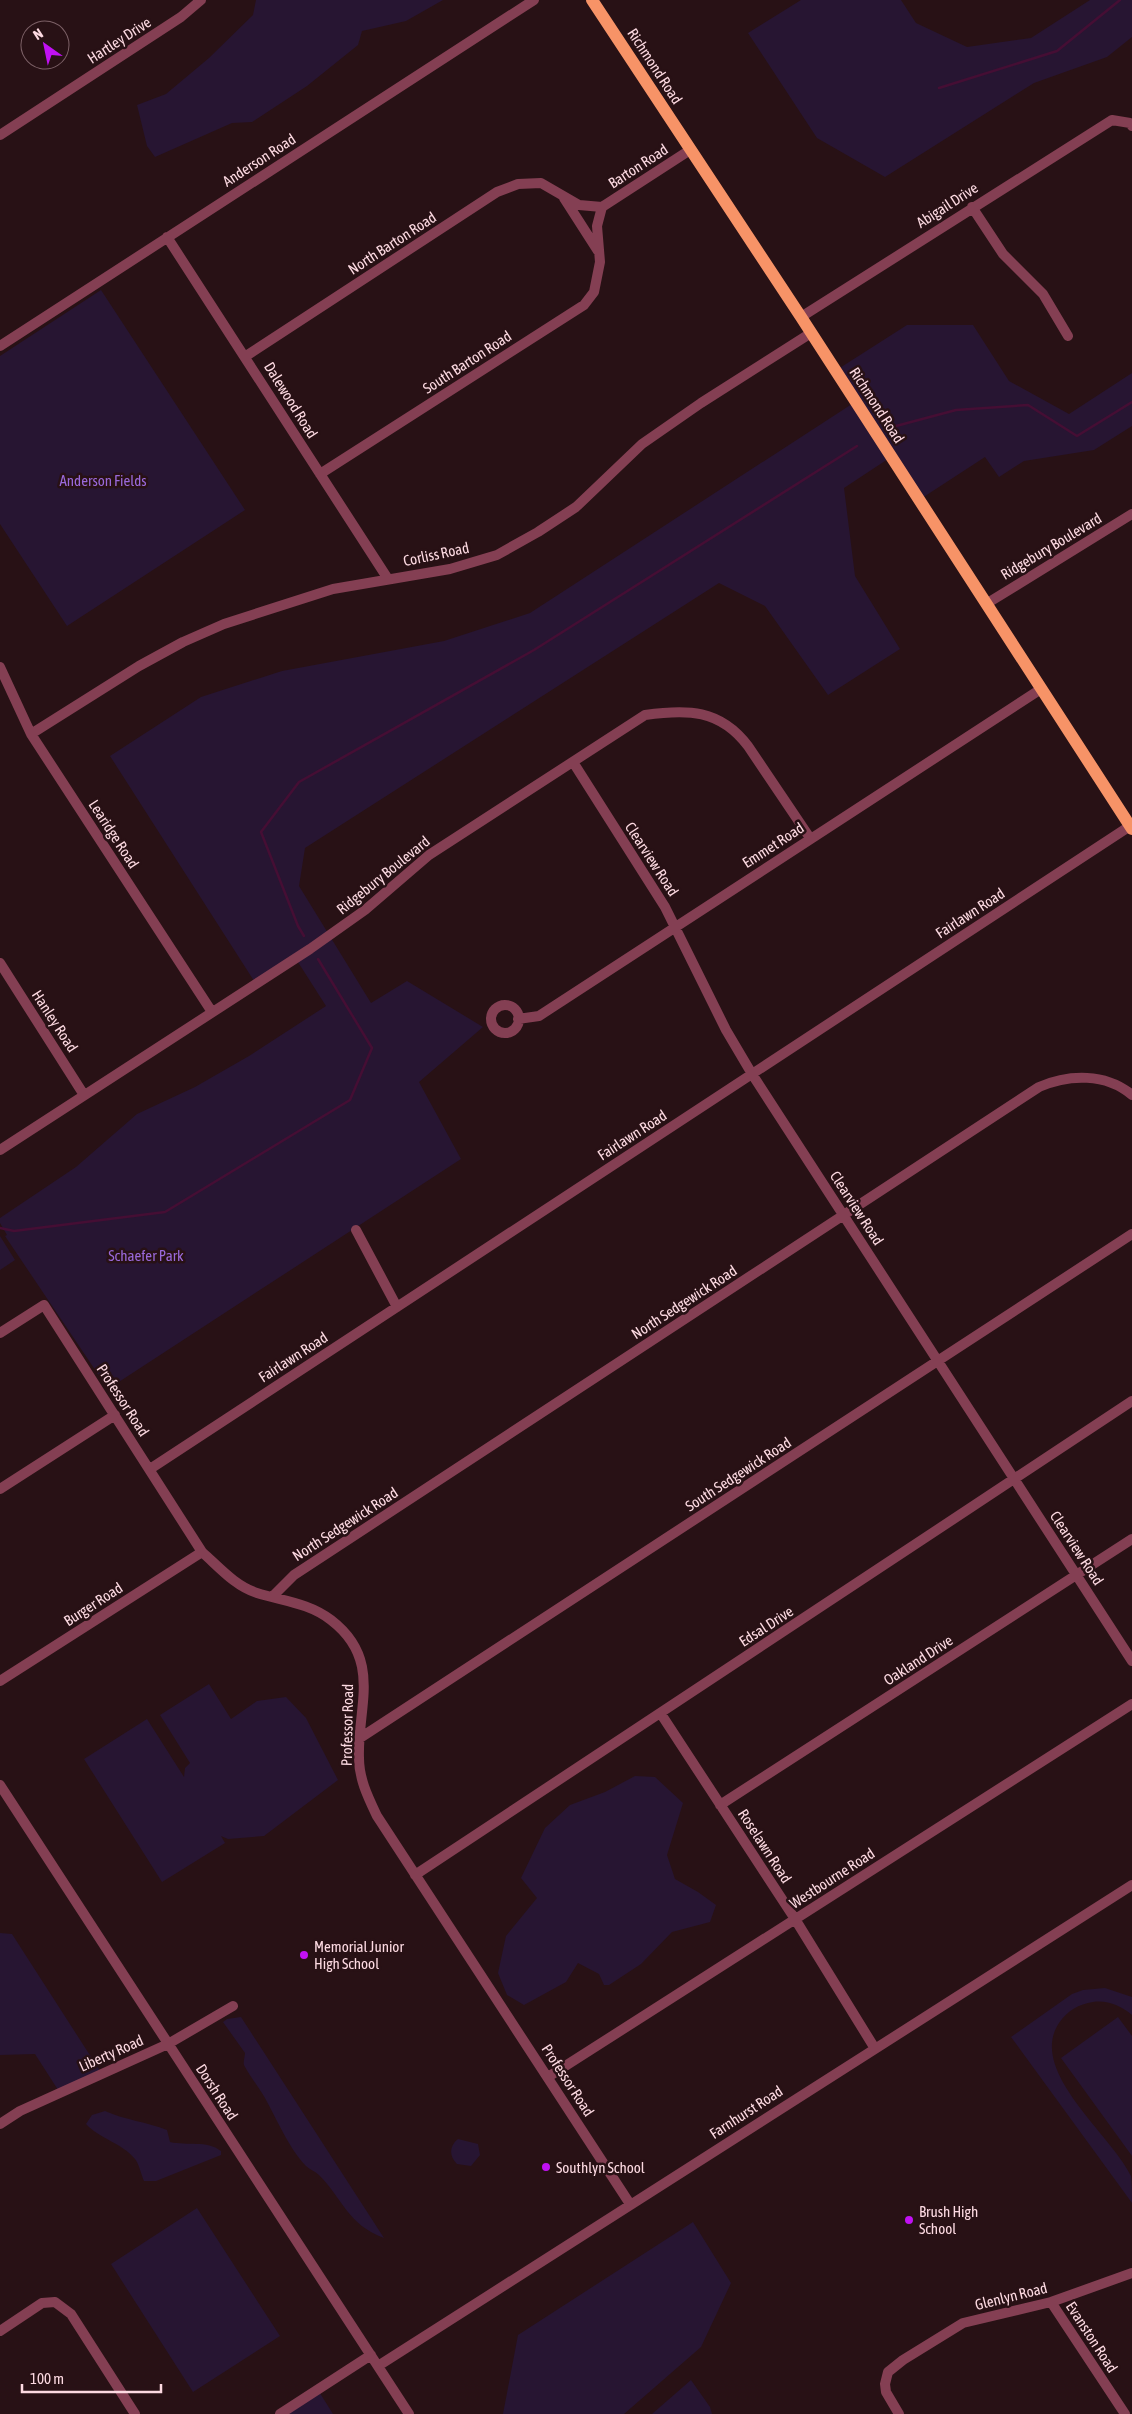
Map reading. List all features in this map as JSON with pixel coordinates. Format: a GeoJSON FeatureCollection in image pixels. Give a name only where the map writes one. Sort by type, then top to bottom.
{"type":"FeatureCollection","features":[{"type":"Feature","properties":{"kind":"main road","name":"Richmond Road"},"geometry":{"type":"LineString","coordinates":[[592,0],[801,317],[1131,828]]}},
{"type":"Feature","properties":{"kind":"street","name":"Hartley Drive"},"geometry":{"type":"LineString","coordinates":[[0,135],[181,17],[201,0]]}},
{"type":"Feature","properties":{"kind":"street","name":"Anderson Road"},"geometry":{"type":"LineString","coordinates":[[0,346],[534,0]]}},
{"type":"Feature","properties":{"kind":"street","name":"Abigail Drive"},"geometry":{"type":"LineString","coordinates":[[801,317],[1112,120],[1130,122],[1132,126]]}},
{"type":"Feature","properties":{"kind":"street","name":"Barton Road"},"geometry":{"type":"LineString","coordinates":[[602,207],[690,150]]}},
{"type":"Feature","properties":{"kind":"street","name":"North Barton Road"},"geometry":{"type":"LineString","coordinates":[[246,356],[497,192],[518,184],[541,182],[579,205],[602,207]]}},
{"type":"Feature","properties":{"kind":"street","name":"North Barton Road"},"geometry":{"type":"LineString","coordinates":[[562,195],[600,254]]}},
{"type":"Feature","properties":{"kind":"street","name":"South Barton Road"},"geometry":{"type":"LineString","coordinates":[[320,474],[584,305],[594,292],[600,262],[597,226],[602,207]]}},
{"type":"Feature","properties":{"kind":"street"},"geometry":{"type":"LineString","coordinates":[[972,207],[1002,254],[1043,294],[1068,336]]}},
{"type":"Feature","properties":{"kind":"street","name":"Dalewood Road"},"geometry":{"type":"LineString","coordinates":[[168,237],[388,579]]}},
{"type":"Feature","properties":{"kind":"street","name":"Corliss Road"},"geometry":{"type":"LineString","coordinates":[[31,734],[139,666],[183,642],[224,624],[333,590],[450,569],[497,554],[538,532],[576,507],[642,444],[811,333]]}},
{"type":"Feature","properties":{"kind":"street","name":"Ridgebury Boulevard"},"geometry":{"type":"LineString","coordinates":[[986,604],[1132,514]]}},
{"type":"Feature","properties":{"kind":"street","name":"Learidge Road"},"geometry":{"type":"LineString","coordinates":[[0,667],[31,734],[212,1012]]}},
{"type":"Feature","properties":{"kind":"street","name":"Emmet Road"},"geometry":{"type":"LineString","coordinates":[[518,1019],[539,1016],[1041,689]]}},
{"type":"Feature","properties":{"kind":"street","name":"Ridgebury Boulevard"},"geometry":{"type":"LineString","coordinates":[[0,1150],[343,926],[429,855],[645,715],[679,710],[703,714],[726,724],[740,735],[810,838]]}},
{"type":"Feature","properties":{"kind":"street","name":"Clearview Road"},"geometry":{"type":"LineString","coordinates":[[573,762],[665,907],[726,1030],[752,1074],[1132,1661]]}},
{"type":"Feature","properties":{"kind":"street","name":"Fairlawn Road"},"geometry":{"type":"LineString","coordinates":[[150,1468],[1131,828]]}},
{"type":"Feature","properties":{"kind":"street","name":"Hanley Road"},"geometry":{"type":"LineString","coordinates":[[0,963],[84,1095]]}},
{"type":"Feature","properties":{"kind":"street","name":"North Sedgewick Road"},"geometry":{"type":"LineString","coordinates":[[273,1596],[294,1575],[1039,1086],[1074,1077],[1099,1079],[1129,1092]]}},
{"type":"Feature","properties":{"kind":"street"},"geometry":{"type":"LineString","coordinates":[[356,1230],[397,1306]]}},
{"type":"Feature","properties":{"kind":"street","name":"South Sedgewick Road"},"geometry":{"type":"LineString","coordinates":[[360,1738],[1132,1234]]}},
{"type":"Feature","properties":{"kind":"street","name":"Professor Road"},"geometry":{"type":"LineString","coordinates":[[0,1333],[44,1305],[202,1552],[235,1582],[256,1593],[299,1602],[331,1620],[350,1641],[362,1665],[364,1697],[358,1758],[364,1788],[377,1816],[630,2204]]}},
{"type":"Feature","properties":{"kind":"street","name":"Edsal Drive"},"geometry":{"type":"LineString","coordinates":[[415,1875],[1132,1401]]}},
{"type":"Feature","properties":{"kind":"street"},"geometry":{"type":"LineString","coordinates":[[0,1489],[115,1415]]}},
{"type":"Feature","properties":{"kind":"street","name":"Oakland Drive"},"geometry":{"type":"LineString","coordinates":[[720,1806],[1132,1539]]}},
{"type":"Feature","properties":{"kind":"street","name":"Burger Road"},"geometry":{"type":"LineString","coordinates":[[0,1681],[202,1552]]}},
{"type":"Feature","properties":{"kind":"street","name":"Westbourne Road"},"geometry":{"type":"LineString","coordinates":[[548,2077],[1132,1704]]}},
{"type":"Feature","properties":{"kind":"street","name":"Roselawn Road"},"geometry":{"type":"LineString","coordinates":[[661,1714],[795,1919],[874,2048]]}},
{"type":"Feature","properties":{"kind":"street","name":"Dorsh Road"},"geometry":{"type":"LineString","coordinates":[[0,1785],[409,2414]]}},
{"type":"Feature","properties":{"kind":"street","name":"Farnhurst Road"},"geometry":{"type":"LineString","coordinates":[[378,2366],[1132,1885]]}},
{"type":"Feature","properties":{"kind":"street","name":"Liberty Road"},"geometry":{"type":"LineString","coordinates":[[0,2124],[20,2111],[168,2044],[233,2006]]}},
{"type":"Feature","properties":{"kind":"street","name":"Glenlyn Road"},"geometry":{"type":"LineString","coordinates":[[899,2414],[886,2392],[885,2384],[888,2372],[902,2360],[962,2323],[1051,2302],[1132,2273]]}},
{"type":"Feature","properties":{"kind":"street"},"geometry":{"type":"LineString","coordinates":[[0,2331],[42,2303],[55,2302],[71,2314],[135,2414]]}},
{"type":"Feature","properties":{"kind":"street","name":"Evanston Road"},"geometry":{"type":"LineString","coordinates":[[1051,2302],[1124,2414]]}},
{"type":"Feature","properties":{"kind":"street"},"geometry":{"type":"LineString","coordinates":[[280,2414],[371,2355]]}},
{"type":"Feature","properties":{"kind":"green space"},"geometry":{"type":"Polygon","coordinates":[[[256,0],[443,0],[406,21],[362,31],[358,45],[307,86],[252,122],[232,123],[155,157],[147,146],[137,105],[166,94],[209,58],[253,15],[256,0]]]}},
{"type":"Feature","properties":{"kind":"green space"},"geometry":{"type":"Polygon","coordinates":[[[801,0],[901,0],[916,23],[967,47],[1031,38],[1090,0],[1132,0],[1132,37],[1107,57],[1034,83],[885,177],[817,138],[748,33],[801,0]]]}},
{"type":"Feature","properties":{"kind":"green space","name":"Anderson Fields"},"geometry":{"type":"Polygon","coordinates":[[[101,290],[245,510],[67,626],[0,524],[0,356],[101,290]]]}},
{"type":"Feature","properties":{"kind":"green space","name":"Schaefer Park"},"geometry":{"type":"Polygon","coordinates":[[[907,325],[973,325],[1009,381],[1069,414],[1132,373],[1132,426],[1094,450],[1024,461],[999,477],[985,457],[919,500],[891,457],[844,488],[855,576],[900,649],[828,695],[765,606],[719,583],[305,848],[299,886],[371,1003],[407,981],[483,1027],[419,1082],[461,1159],[108,1389],[5,1236],[7,1235],[0,1223],[0,1218],[76,1167],[137,1114],[195,1087],[249,1056],[326,1006],[296,959],[256,984],[110,756],[201,697],[282,671],[444,641],[530,613],[855,402],[835,371],[907,325]]]}},
{"type":"Feature","properties":{"kind":"green space"},"geometry":{"type":"Polygon","coordinates":[[[0,1236],[15,1260],[0,1270],[0,1236]]]}},
{"type":"Feature","properties":{"kind":"green space"},"geometry":{"type":"Polygon","coordinates":[[[209,1684],[231,1719],[257,1701],[286,1697],[306,1718],[338,1780],[264,1836],[228,1839],[221,1836],[225,1843],[162,1882],[84,1759],[147,1719],[184,1777],[185,1768],[190,1763],[160,1715],[209,1684]]]}},
{"type":"Feature","properties":{"kind":"green space"},"geometry":{"type":"Polygon","coordinates":[[[635,1776],[655,1777],[683,1803],[667,1855],[675,1879],[716,1905],[710,1922],[672,1932],[641,1964],[609,1985],[604,1985],[599,1974],[578,1963],[566,1982],[524,2005],[507,1995],[498,1973],[506,1936],[537,1898],[521,1878],[545,1828],[570,1805],[605,1792],[635,1776]]]}},
{"type":"Feature","properties":{"kind":"green space"},"geometry":{"type":"Polygon","coordinates":[[[0,1933],[12,1934],[102,2074],[60,2093],[35,2054],[0,2055],[0,1933]]]}},
{"type":"Feature","properties":{"kind":"green space"},"geometry":{"type":"Polygon","coordinates":[[[1105,1988],[1132,1997],[1132,2015],[1119,2006],[1104,2002],[1078,2006],[1059,2023],[1052,2042],[1054,2061],[1063,2082],[1076,2102],[1121,2160],[1131,2176],[1132,2203],[1011,2037],[1072,1994],[1083,1990],[1105,1988]]]}},
{"type":"Feature","properties":{"kind":"green space"},"geometry":{"type":"Polygon","coordinates":[[[241,2017],[384,2238],[362,2226],[327,2184],[306,2166],[294,2151],[265,2098],[244,2065],[245,2053],[223,2022],[227,2019],[241,2017]]]}},
{"type":"Feature","properties":{"kind":"green space"},"geometry":{"type":"Polygon","coordinates":[[[1118,2017],[1132,2036],[1132,2156],[1061,2058],[1118,2017]]]}},
{"type":"Feature","properties":{"kind":"green space"},"geometry":{"type":"Polygon","coordinates":[[[105,2111],[167,2130],[170,2142],[203,2144],[221,2151],[221,2155],[156,2181],[144,2181],[139,2166],[130,2154],[98,2134],[86,2124],[92,2115],[105,2111]]]}},
{"type":"Feature","properties":{"kind":"green space"},"geometry":{"type":"Polygon","coordinates":[[[458,2139],[478,2144],[480,2155],[471,2166],[457,2164],[451,2154],[453,2145],[458,2139]]]}},
{"type":"Feature","properties":{"kind":"green space"},"geometry":{"type":"Polygon","coordinates":[[[197,2208],[280,2336],[193,2392],[111,2264],[197,2208]]]}},
{"type":"Feature","properties":{"kind":"green space"},"geometry":{"type":"Polygon","coordinates":[[[693,2222],[731,2283],[701,2347],[624,2414],[503,2414],[518,2335],[693,2222]]]}},
{"type":"Feature","properties":{"kind":"green space"},"geometry":{"type":"Polygon","coordinates":[[[691,2380],[710,2407],[712,2414],[652,2414],[691,2380]]]}},
{"type":"Feature","properties":{"kind":"green space"},"geometry":{"type":"Polygon","coordinates":[[[318,2390],[333,2414],[280,2414],[318,2390]]]}},
{"type":"Feature","properties":{"kind":"waterway"},"geometry":{"type":"LineString","coordinates":[[939,88],[1057,51],[1120,0]]}},
{"type":"Feature","properties":{"kind":"waterway"},"geometry":{"type":"LineString","coordinates":[[896,426],[956,410],[1028,405],[1077,436],[1132,402]]}},
{"type":"Feature","properties":{"kind":"waterway"},"geometry":{"type":"LineString","coordinates":[[304,936],[298,926],[261,832],[299,782],[534,650],[857,446]]}},
{"type":"Feature","properties":{"kind":"waterway"},"geometry":{"type":"LineString","coordinates":[[0,1228],[14,1231],[165,1212],[350,1100],[372,1048],[318,959]]}},
{"type":"Feature","properties":{"kind":"place","name":"Memorial Junior High School"},"geometry":{"type":"Point","coordinates":[304,1955]}},
{"type":"Feature","properties":{"kind":"place","name":"Southlyn School"},"geometry":{"type":"Point","coordinates":[546,2167]}},
{"type":"Feature","properties":{"kind":"place","name":"Brush High School"},"geometry":{"type":"Point","coordinates":[909,2220]}}]}
